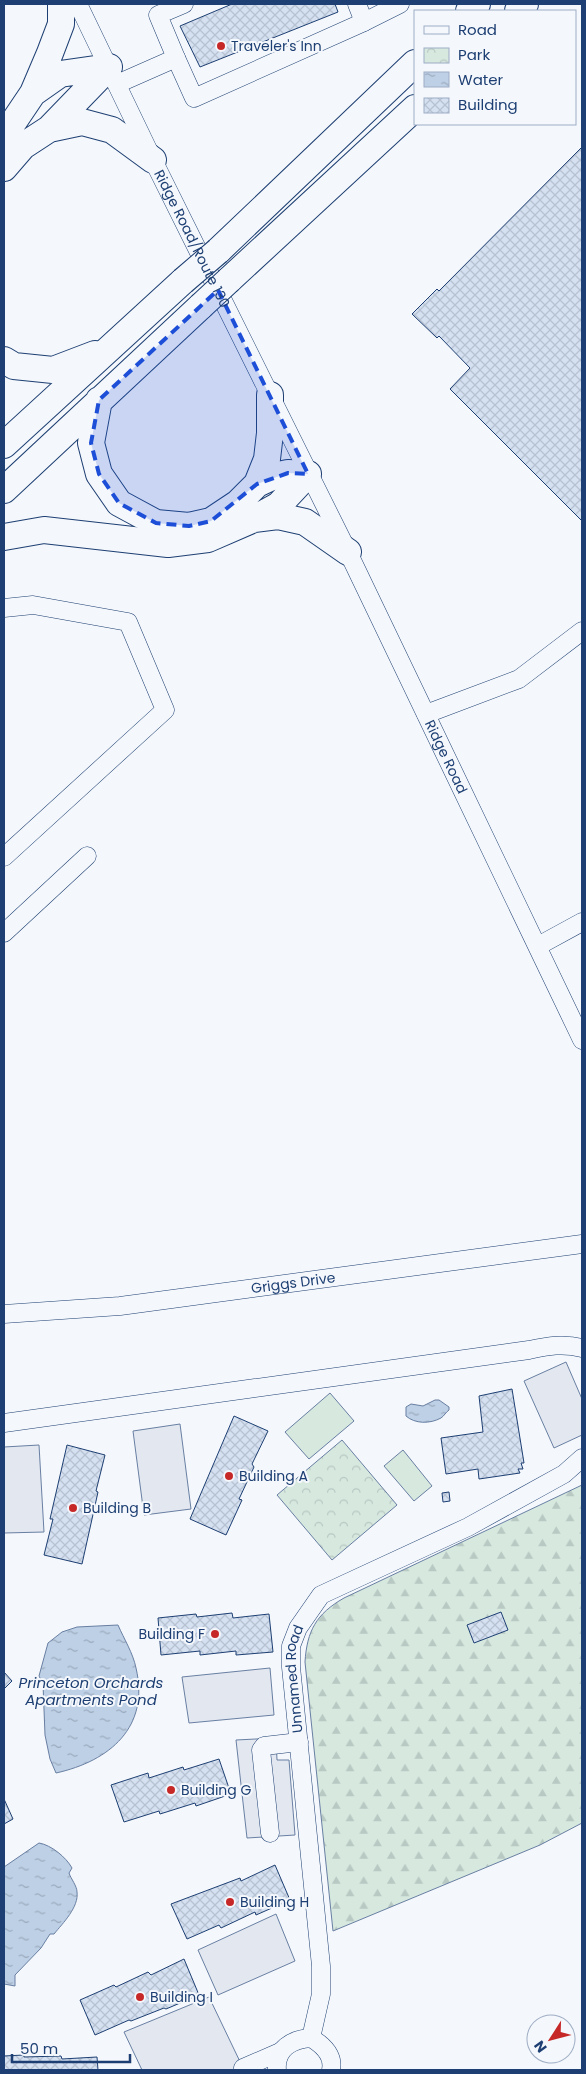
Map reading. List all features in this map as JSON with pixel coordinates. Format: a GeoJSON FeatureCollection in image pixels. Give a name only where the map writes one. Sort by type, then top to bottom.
{"type":"FeatureCollection","features":[{"type":"Feature","properties":{"kind":"highway"},"geometry":{"type":"LineString","coordinates":[[4,136],[33,92],[61,24],[61,4]]}},
{"type":"Feature","properties":{"kind":"highway"},"geometry":{"type":"LineString","coordinates":[[4,445],[218,251],[414,64]]}},
{"type":"Feature","properties":{"kind":"highway"},"geometry":{"type":"LineString","coordinates":[[33,92],[60,74],[113,75]]}},
{"type":"Feature","properties":{"kind":"highway"},"geometry":{"type":"LineString","coordinates":[[4,168],[23,146],[49,129],[113,75]]}},
{"type":"Feature","properties":{"kind":"highway"},"geometry":{"type":"LineString","coordinates":[[4,490],[414,109]]}},
{"type":"Feature","properties":{"kind":"highway"},"geometry":{"type":"LineString","coordinates":[[49,129],[82,122],[112,130],[153,160]]}},
{"type":"Feature","properties":{"kind":"highway"},"geometry":{"type":"LineString","coordinates":[[4,360],[14,366],[53,370],[110,348]]}},
{"type":"Feature","properties":{"kind":"highway"},"geometry":{"type":"LineString","coordinates":[[257,484],[267,459],[270,433],[270,395]]}},
{"type":"Feature","properties":{"kind":"highway"},"geometry":{"type":"LineString","coordinates":[[99,400],[91,443],[99,474],[119,504],[156,523],[189,526],[211,521],[238,503],[257,484],[274,476],[288,473],[308,474]]}},
{"type":"Feature","properties":{"kind":"highway"},"geometry":{"type":"LineString","coordinates":[[4,537],[44,530],[168,544],[208,539],[254,519],[278,505],[308,474]]}},
{"type":"Feature","properties":{"kind":"highway"},"geometry":{"type":"LineString","coordinates":[[254,519],[278,516],[304,522],[348,552]]}},
{"type":"Feature","properties":{"kind":"street","name":"Ridge Road/Route 130"},"geometry":{"type":"LineString","coordinates":[[78,4],[308,474]]}},
{"type":"Feature","properties":{"kind":"street"},"geometry":{"type":"LineString","coordinates":[[184,4],[158,15],[194,98],[400,4]]}},
{"type":"Feature","properties":{"kind":"street"},"geometry":{"type":"LineString","coordinates":[[357,4],[364,22]]}},
{"type":"Feature","properties":{"kind":"street"},"geometry":{"type":"LineString","coordinates":[[113,75],[176,58]]}},
{"type":"Feature","properties":{"kind":"street","name":"Ridge Road"},"geometry":{"type":"LineString","coordinates":[[308,474],[348,552],[582,1040]]}},
{"type":"Feature","properties":{"kind":"street"},"geometry":{"type":"LineString","coordinates":[[4,608],[33,604],[128,622],[165,710],[4,857]]}},
{"type":"Feature","properties":{"kind":"street"},"geometry":{"type":"LineString","coordinates":[[426,714],[518,679],[582,632]]}},
{"type":"Feature","properties":{"kind":"street"},"geometry":{"type":"LineString","coordinates":[[4,934],[87,856]]}},
{"type":"Feature","properties":{"kind":"street"},"geometry":{"type":"LineString","coordinates":[[538,946],[582,922]]}},
{"type":"Feature","properties":{"kind":"street","name":"Griggs Drive"},"geometry":{"type":"LineString","coordinates":[[4,1314],[120,1306],[582,1244]]}},
{"type":"Feature","properties":{"kind":"street"},"geometry":{"type":"LineString","coordinates":[[4,1423],[529,1350],[551,1345],[569,1344],[582,1348]]}},
{"type":"Feature","properties":{"kind":"street","name":"Unnamed Road"},"geometry":{"type":"LineString","coordinates":[[311,2038],[321,1994],[321,1966],[292,1682],[291,1646],[298,1628],[321,1595],[468,1527],[564,1474],[582,1458]]}},
{"type":"Feature","properties":{"kind":"street","name":"Unnamed Road"},"geometry":{"type":"LineString","coordinates":[[564,1474],[582,1472]]}},
{"type":"Feature","properties":{"kind":"street"},"geometry":{"type":"LineString","coordinates":[[270,1833],[261,1750],[264,1746],[299,1742]]}},
{"type":"Feature","properties":{"kind":"street"},"geometry":{"type":"LineString","coordinates":[[243,2068],[280,2052],[288,2044],[296,2040],[311,2038],[326,2050],[330,2058],[331,2070]]}},
{"type":"Feature","properties":{"kind":"street"},"geometry":{"type":"LineString","coordinates":[[277,2070],[276,2064],[280,2052]]}},
{"type":"Feature","properties":{"kind":"highlighted area"},"geometry":{"type":"Polygon","coordinates":[[[218,290],[308,474],[288,473],[257,484],[211,521],[189,526],[156,523],[119,503],[99,474],[91,443],[99,400],[218,290]]]}},
{"type":"Feature","properties":{"kind":"green space"},"geometry":{"type":"Polygon","coordinates":[[[330,1393],[354,1421],[309,1459],[285,1432],[330,1393]]]}},
{"type":"Feature","properties":{"kind":"green space"},"geometry":{"type":"Polygon","coordinates":[[[342,1440],[397,1505],[332,1560],[277,1495],[342,1440]]]}},
{"type":"Feature","properties":{"kind":"green space"},"geometry":{"type":"Polygon","coordinates":[[[403,1450],[432,1486],[414,1501],[384,1466],[403,1450]]]}},
{"type":"Feature","properties":{"kind":"green space"},"geometry":{"type":"Polygon","coordinates":[[[582,1485],[582,1823],[540,1845],[333,1931],[305,1662],[308,1641],[315,1624],[326,1610],[344,1598],[582,1485]]]}},
{"type":"Feature","properties":{"kind":"shaded area"},"geometry":{"type":"Polygon","coordinates":[[[566,1362],[582,1399],[582,1435],[554,1448],[524,1381],[566,1362]]]}},
{"type":"Feature","properties":{"kind":"shaded area"},"geometry":{"type":"Polygon","coordinates":[[[180,1424],[191,1509],[144,1515],[133,1431],[180,1424]]]}},
{"type":"Feature","properties":{"kind":"shaded area"},"geometry":{"type":"Polygon","coordinates":[[[39,1445],[44,1532],[4,1533],[4,1447],[39,1445]]]}},
{"type":"Feature","properties":{"kind":"shaded area"},"geometry":{"type":"Polygon","coordinates":[[[270,1668],[274,1715],[189,1723],[182,1677],[270,1668]]]}},
{"type":"Feature","properties":{"kind":"shaded area"},"geometry":{"type":"Polygon","coordinates":[[[276,1738],[277,1760],[289,1760],[295,1835],[247,1838],[236,1740],[276,1738]]]}},
{"type":"Feature","properties":{"kind":"shaded area"},"geometry":{"type":"Polygon","coordinates":[[[276,1914],[295,1961],[218,1995],[198,1950],[276,1914]]]}},
{"type":"Feature","properties":{"kind":"shaded area"},"geometry":{"type":"Polygon","coordinates":[[[209,1997],[244,2070],[142,2070],[124,2032],[209,1997]]]}},
{"type":"Feature","properties":{"kind":"water"},"geometry":{"type":"Polygon","coordinates":[[[439,1400],[449,1407],[449,1410],[441,1418],[423,1422],[414,1421],[406,1416],[406,1407],[411,1404],[423,1406],[439,1400]]]}},
{"type":"Feature","properties":{"kind":"water","name":"Princeton Orchards Apartments Pond"},"geometry":{"type":"Polygon","coordinates":[[[118,1625],[135,1662],[139,1689],[137,1708],[131,1724],[109,1750],[93,1760],[56,1773],[50,1759],[45,1735],[43,1684],[39,1676],[48,1643],[62,1632],[77,1627],[118,1625]]]}},
{"type":"Feature","properties":{"kind":"water"},"geometry":{"type":"Polygon","coordinates":[[[39,1843],[53,1849],[72,1868],[69,1873],[76,1887],[76,1903],[66,1920],[54,1934],[50,1934],[41,1948],[15,1975],[15,1986],[4,1984],[4,1867],[39,1843]]]}},
{"type":"Feature","properties":{"kind":"building","name":"Traveler's Inn"},"geometry":{"type":"Polygon","coordinates":[[[232,4],[335,4],[338,12],[200,67],[180,26],[232,4]]]}},
{"type":"Feature","properties":{"kind":"building"},"geometry":{"type":"Polygon","coordinates":[[[582,147],[582,521],[450,389],[470,368],[439,336],[437,338],[412,314],[437,289],[439,291],[582,147]]]}},
{"type":"Feature","properties":{"kind":"building"},"geometry":{"type":"Polygon","coordinates":[[[512,1389],[524,1463],[521,1463],[523,1469],[518,1469],[520,1473],[479,1479],[478,1469],[446,1474],[441,1438],[483,1432],[479,1396],[512,1389]]]}},
{"type":"Feature","properties":{"kind":"building","name":"Building A"},"geometry":{"type":"Polygon","coordinates":[[[234,1416],[268,1431],[252,1464],[254,1467],[239,1499],[242,1500],[226,1535],[190,1519],[234,1416]]]}},
{"type":"Feature","properties":{"kind":"building","name":"Building B"},"geometry":{"type":"Polygon","coordinates":[[[67,1445],[105,1455],[82,1564],[44,1555],[67,1445]]]}},
{"type":"Feature","properties":{"kind":"building"},"geometry":{"type":"Polygon","coordinates":[[[449,1492],[450,1501],[443,1502],[442,1493],[449,1492]]]}},
{"type":"Feature","properties":{"kind":"building"},"geometry":{"type":"Polygon","coordinates":[[[501,1612],[508,1630],[474,1643],[467,1625],[501,1612]]]}},
{"type":"Feature","properties":{"kind":"building","name":"Building F"},"geometry":{"type":"Polygon","coordinates":[[[232,1613],[233,1618],[269,1614],[273,1652],[236,1655],[236,1651],[200,1655],[200,1651],[161,1655],[158,1618],[196,1614],[197,1617],[232,1613]]]}},
{"type":"Feature","properties":{"kind":"building"},"geometry":{"type":"Polygon","coordinates":[[[4,1672],[12,1681],[4,1689],[4,1672]]]}},
{"type":"Feature","properties":{"kind":"building","name":"Building G"},"geometry":{"type":"Polygon","coordinates":[[[219,1759],[231,1794],[196,1806],[195,1803],[160,1814],[159,1811],[124,1822],[111,1785],[148,1773],[149,1778],[183,1767],[184,1770],[219,1759]]]}},
{"type":"Feature","properties":{"kind":"building"},"geometry":{"type":"Polygon","coordinates":[[[4,1799],[13,1819],[4,1824],[4,1799]]]}},
{"type":"Feature","properties":{"kind":"building","name":"Building H"},"geometry":{"type":"Polygon","coordinates":[[[275,1865],[290,1900],[256,1915],[255,1912],[221,1928],[219,1925],[187,1939],[171,1904],[240,1878],[241,1881],[275,1865]]]}},
{"type":"Feature","properties":{"kind":"building","name":"Building I"},"geometry":{"type":"Polygon","coordinates":[[[184,1959],[199,1995],[166,2009],[164,2008],[131,2021],[129,2020],[95,2035],[80,2000],[114,1985],[116,1987],[148,1972],[151,1975],[184,1959]]]}},
{"type":"Feature","properties":{"kind":"building"},"geometry":{"type":"Polygon","coordinates":[[[24,2055],[24,2057],[61,2056],[62,2059],[97,2057],[98,2070],[4,2070],[4,2056],[24,2055]]]}},
{"type":"Feature","properties":{"kind":"place","name":"Traveler's Inn"},"geometry":{"type":"Point","coordinates":[221,46]}},
{"type":"Feature","properties":{"kind":"place","name":"Building A"},"geometry":{"type":"Point","coordinates":[229,1476]}},
{"type":"Feature","properties":{"kind":"place","name":"Building B"},"geometry":{"type":"Point","coordinates":[73,1508]}},
{"type":"Feature","properties":{"kind":"place","name":"Building F"},"geometry":{"type":"Point","coordinates":[215,1634]}},
{"type":"Feature","properties":{"kind":"place","name":"Building G"},"geometry":{"type":"Point","coordinates":[171,1790]}},
{"type":"Feature","properties":{"kind":"place","name":"Building H"},"geometry":{"type":"Point","coordinates":[230,1902]}},
{"type":"Feature","properties":{"kind":"place","name":"Building I"},"geometry":{"type":"Point","coordinates":[140,1997]}}]}
